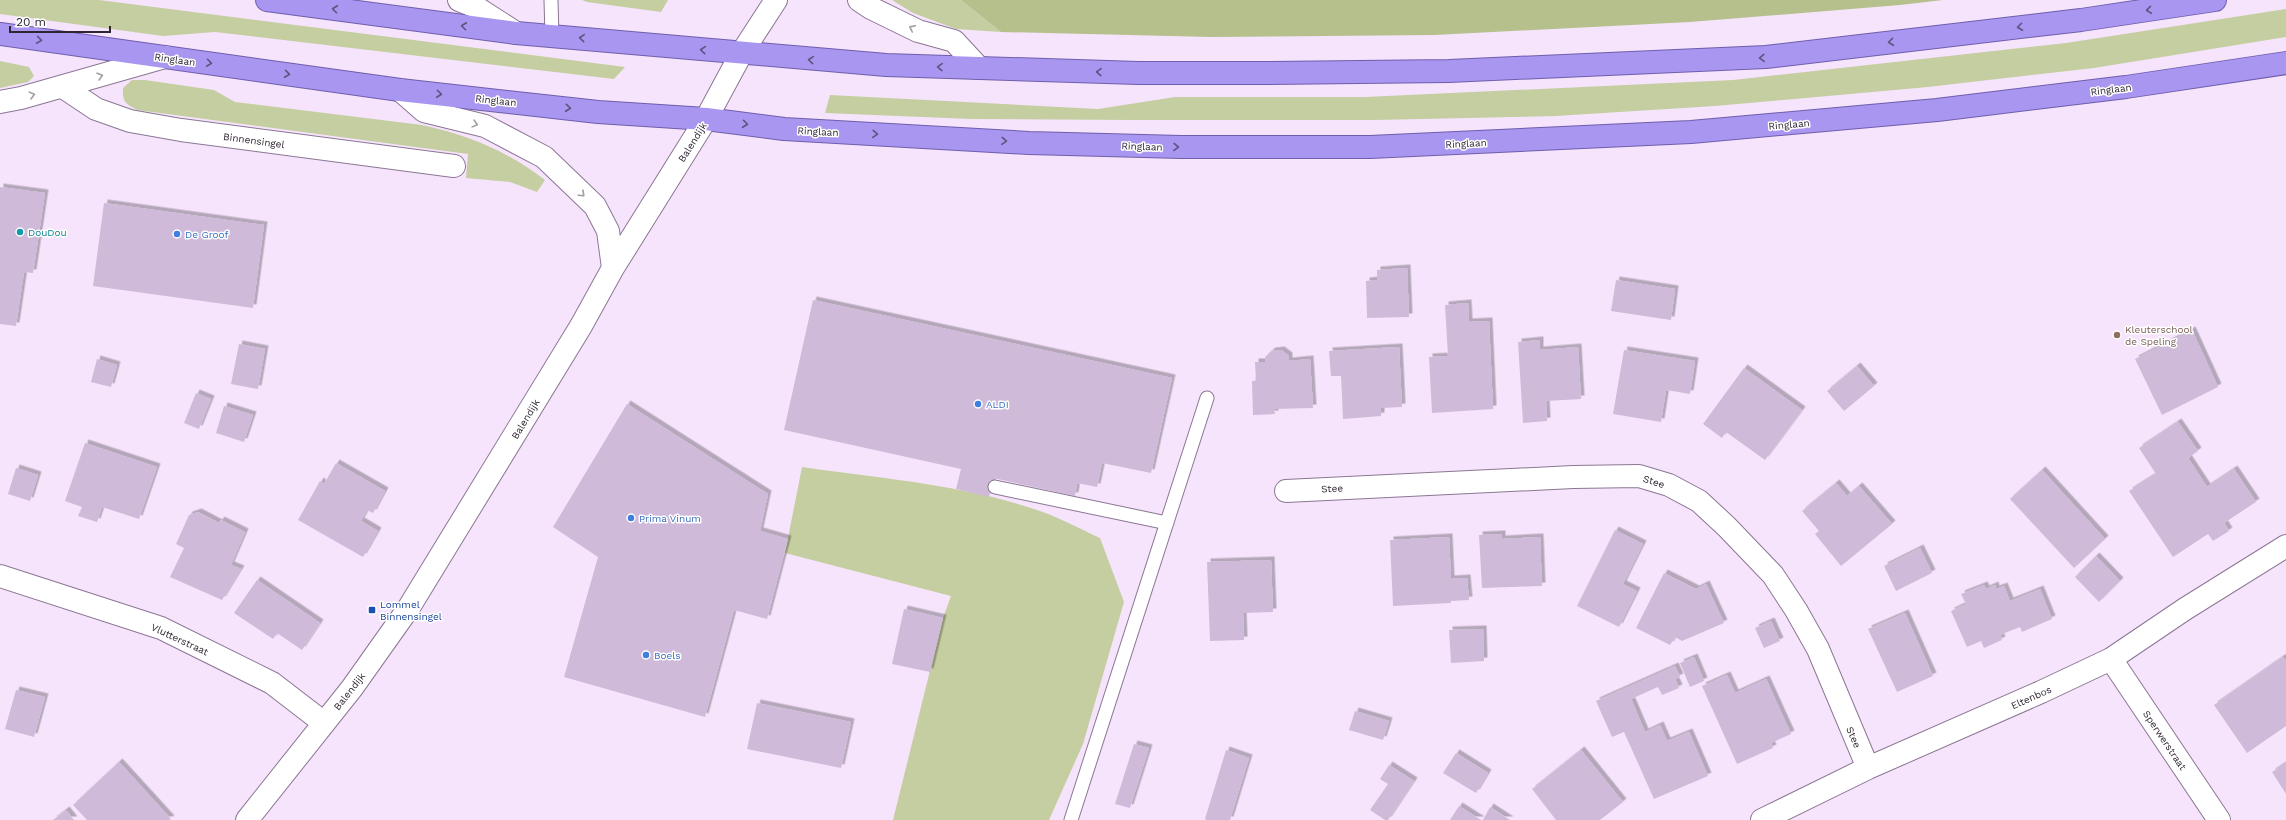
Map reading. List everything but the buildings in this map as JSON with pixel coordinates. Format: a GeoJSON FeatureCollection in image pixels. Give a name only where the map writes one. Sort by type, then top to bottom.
{"type":"FeatureCollection","features":[{"type":"Feature","properties":{"kind":"highway"},"geometry":{"type":"LineString","coordinates":[[267,0],[516,33],[741,54],[886,65],[1138,73],[1307,73],[1575,67],[1766,58],[2081,20],[2215,0]]}},
{"type":"Feature","properties":{"kind":"highway","name":"Ringlaan"},"geometry":{"type":"LineString","coordinates":[[0,34],[400,90],[598,112],[706,119],[784,129],[1029,142],[1181,147],[1370,147],[1691,132],[1905,113],[2126,87],[2286,63]]}},
{"type":"Feature","properties":{"kind":"street"},"geometry":{"type":"LineString","coordinates":[[459,0],[474,6],[516,33]]}},
{"type":"Feature","properties":{"kind":"street","name":"Balendijk"},"geometry":{"type":"LineString","coordinates":[[248,820],[352,688],[412,603],[581,326],[613,268],[706,119],[741,54],[776,0]]}},
{"type":"Feature","properties":{"kind":"street"},"geometry":{"type":"LineString","coordinates":[[859,0],[871,8],[918,31],[954,41],[979,68]]}},
{"type":"Feature","properties":{"kind":"street"},"geometry":{"type":"LineString","coordinates":[[0,102],[63,87],[165,58]]}},
{"type":"Feature","properties":{"kind":"street","name":"Binnensingel"},"geometry":{"type":"LineString","coordinates":[[63,87],[96,109],[130,121],[181,130],[454,166]]}},
{"type":"Feature","properties":{"kind":"street"},"geometry":{"type":"LineString","coordinates":[[400,90],[424,110],[485,126],[544,157],[595,206],[608,231],[613,268]]}},
{"type":"Feature","properties":{"kind":"street","name":"Stee"},"geometry":{"type":"LineString","coordinates":[[1286,491],[1580,477],[1639,476],[1669,485],[1699,501],[1728,527],[1773,575],[1818,649],[1868,768]]}},
{"type":"Feature","properties":{"kind":"street","name":"Eltenbos"},"geometry":{"type":"LineString","coordinates":[[1762,820],[1868,768],[2041,692],[2111,659],[2185,609],[2286,546]]}},
{"type":"Feature","properties":{"kind":"street","name":"Vlutterstraat"},"geometry":{"type":"LineString","coordinates":[[0,576],[161,628],[272,683],[324,723]]}},
{"type":"Feature","properties":{"kind":"street","name":"Sperwerstraat"},"geometry":{"type":"LineString","coordinates":[[2111,659],[2219,820]]}},
{"type":"Feature","properties":{"kind":"lane"},"geometry":{"type":"LineString","coordinates":[[551,0],[552,36]]}},
{"type":"Feature","properties":{"kind":"lane"},"geometry":{"type":"LineString","coordinates":[[1071,820],[1207,398]]}},
{"type":"Feature","properties":{"kind":"lane"},"geometry":{"type":"LineString","coordinates":[[996,487],[1167,523]]}},
{"type":"Feature","properties":{"kind":"green space"},"geometry":{"type":"Polygon","coordinates":[[[0,0],[99,0],[625,67],[614,79],[215,32],[163,36],[0,14],[0,0]]]}},
{"type":"Feature","properties":{"kind":"green space"},"geometry":{"type":"Polygon","coordinates":[[[582,0],[668,0],[661,12],[587,2],[582,0]]]}},
{"type":"Feature","properties":{"kind":"green space"},"geometry":{"type":"Polygon","coordinates":[[[892,0],[961,0],[1001,32],[956,29],[913,13],[892,0]]]}},
{"type":"Feature","properties":{"kind":"green space"},"geometry":{"type":"Polygon","coordinates":[[[961,0],[1943,0],[1900,5],[1690,22],[1435,35],[1211,37],[1001,32],[961,0]]]}},
{"type":"Feature","properties":{"kind":"green space"},"geometry":{"type":"Polygon","coordinates":[[[2286,9],[2286,37],[2094,68],[1928,87],[1715,106],[1556,116],[1375,120],[971,119],[825,113],[830,95],[1098,109],[1175,97],[1365,97],[1733,80],[2066,43],[2286,9]]]}},
{"type":"Feature","properties":{"kind":"green space"},"geometry":{"type":"Polygon","coordinates":[[[0,61],[29,67],[34,76],[28,82],[0,88],[0,61]]]}},
{"type":"Feature","properties":{"kind":"green space"},"geometry":{"type":"Polygon","coordinates":[[[132,80],[145,80],[214,90],[235,102],[422,125],[440,129],[487,145],[516,160],[545,180],[537,192],[510,182],[466,178],[468,154],[137,110],[127,104],[123,96],[123,88],[132,80]]]}},
{"type":"Feature","properties":{"kind":"green space"},"geometry":{"type":"Polygon","coordinates":[[[802,467],[946,487],[975,493],[1040,511],[1100,538],[1124,602],[1083,744],[1049,820],[893,820],[943,618],[951,596],[785,553],[802,467]]]}},
{"type":"Feature","properties":{"kind":"place","name":"DouDou"},"geometry":{"type":"Point","coordinates":[20,232]}},
{"type":"Feature","properties":{"kind":"place","name":"De Groof"},"geometry":{"type":"Point","coordinates":[177,234]}},
{"type":"Feature","properties":{"kind":"place","name":"Kleuterschool de Speling"},"geometry":{"type":"Point","coordinates":[2117,335]}},
{"type":"Feature","properties":{"kind":"place","name":"ALDI"},"geometry":{"type":"Point","coordinates":[978,404]}},
{"type":"Feature","properties":{"kind":"place","name":"Prima Vinum"},"geometry":{"type":"Point","coordinates":[631,518]}},
{"type":"Feature","properties":{"kind":"place","name":"Lommel Binnensingel"},"geometry":{"type":"Point","coordinates":[372,610]}},
{"type":"Feature","properties":{"kind":"place","name":"Boels"},"geometry":{"type":"Point","coordinates":[646,655]}}]}
